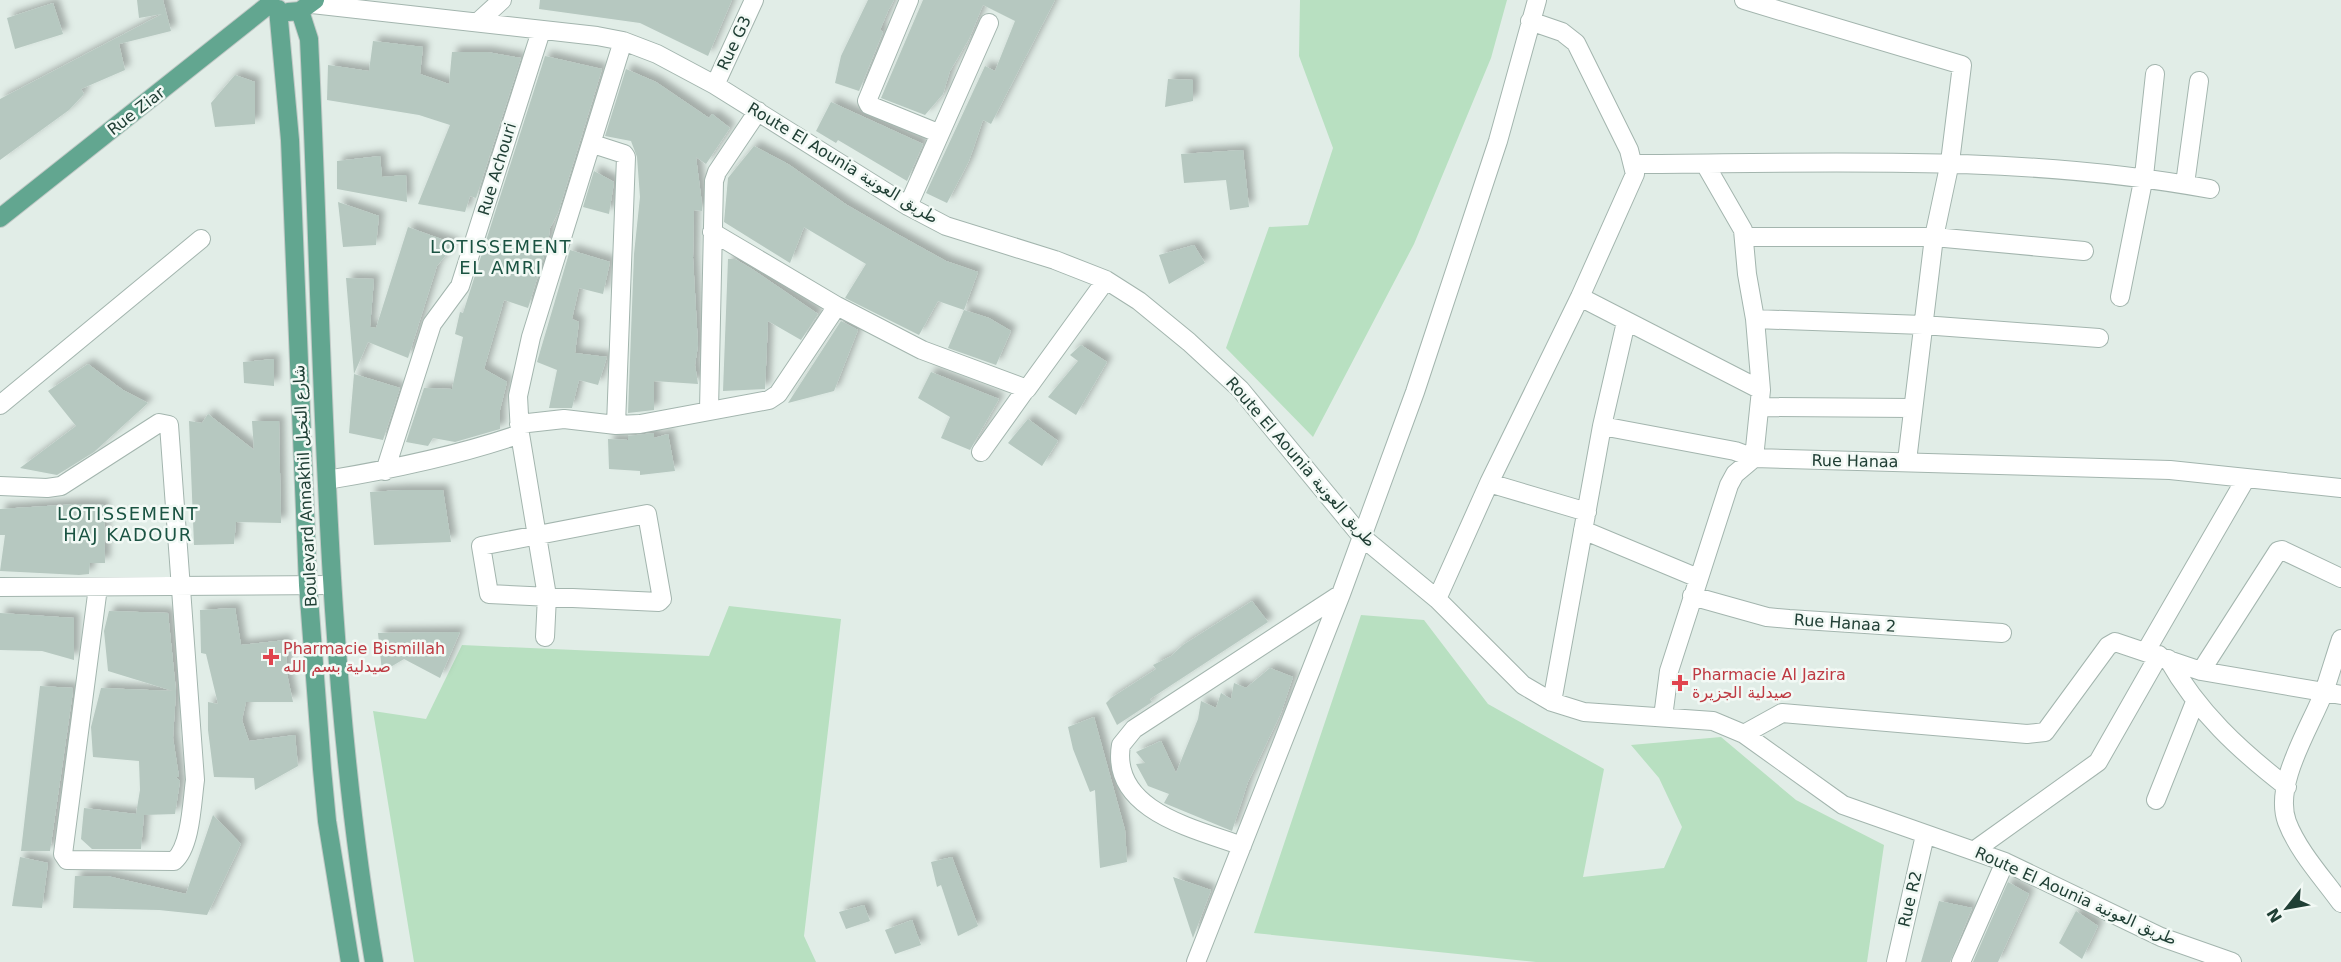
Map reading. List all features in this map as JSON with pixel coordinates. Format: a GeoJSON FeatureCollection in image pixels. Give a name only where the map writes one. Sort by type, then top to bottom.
{"type":"FeatureCollection","features":[{"type":"Feature","properties":{"kind":"main road"},"geometry":{"type":"LineString","coordinates":[[273,4],[309,5]]}},
{"type":"Feature","properties":{"kind":"main road","name":"Rue Ziar"},"geometry":{"type":"LineString","coordinates":[[0,219],[273,4]]}},
{"type":"Feature","properties":{"kind":"main road","name":"Boulevard Annakhil شارع النخيل"},"geometry":{"type":"LineString","coordinates":[[273,4],[290,140],[308,585],[327,821],[351,962]]}},
{"type":"Feature","properties":{"kind":"main road","name":"Boulevard Annakhil شارع النخيل"},"geometry":{"type":"LineString","coordinates":[[309,5],[332,585],[349,787],[374,962]]}},
{"type":"Feature","properties":{"kind":"street"},"geometry":{"type":"LineString","coordinates":[[478,22],[502,0]]}},
{"type":"Feature","properties":{"kind":"street","name":"Rue G3"},"geometry":{"type":"LineString","coordinates":[[715,85],[754,0]]}},
{"type":"Feature","properties":{"kind":"street"},"geometry":{"type":"LineString","coordinates":[[909,0],[867,101],[869,105],[938,133]]}},
{"type":"Feature","properties":{"kind":"street"},"geometry":{"type":"LineString","coordinates":[[1196,962],[1341,594],[1415,392],[1498,141],[1537,0]]}},
{"type":"Feature","properties":{"kind":"street","name":"Rue Hanaa"},"geometry":{"type":"LineString","coordinates":[[1602,426],[1735,451],[1754,458],[1907,461],[1934,237],[1950,162],[1962,65],[1744,0]]}},
{"type":"Feature","properties":{"kind":"street","name":"Route El Aounia طريق العونية"},"geometry":{"type":"LineString","coordinates":[[309,5],[478,22],[623,41],[657,54],[715,85],[908,206],[946,226],[1055,260],[1106,280],[1139,301],[1189,342],[1240,389],[1362,537],[1437,599],[1523,685],[1552,702],[1584,712],[1713,721],[1744,734],[1843,805],[1924,835],[1976,850],[2161,937],[2232,962]]}},
{"type":"Feature","properties":{"kind":"street"},"geometry":{"type":"LineString","coordinates":[[1437,599],[1489,483],[1581,297],[1632,183],[1634,164],[1576,43],[1562,32],[1530,21]]}},
{"type":"Feature","properties":{"kind":"street"},"geometry":{"type":"LineString","coordinates":[[908,206],[938,133],[989,23]]}},
{"type":"Feature","properties":{"kind":"street","name":"Rue Achouri"},"geometry":{"type":"LineString","coordinates":[[385,471],[432,324],[460,286],[541,31]]}},
{"type":"Feature","properties":{"kind":"street"},"geometry":{"type":"LineString","coordinates":[[544,637],[547,596],[519,429],[518,396],[531,337],[593,144],[623,41]]}},
{"type":"Feature","properties":{"kind":"street"},"geometry":{"type":"LineString","coordinates":[[2120,297],[2144,176],[2155,74]]}},
{"type":"Feature","properties":{"kind":"street"},"geometry":{"type":"LineString","coordinates":[[2185,184],[2199,81]]}},
{"type":"Feature","properties":{"kind":"street"},"geometry":{"type":"LineString","coordinates":[[709,410],[713,191],[717,172],[758,111]]}},
{"type":"Feature","properties":{"kind":"street"},"geometry":{"type":"LineString","coordinates":[[593,144],[624,154],[626,157],[616,425]]}},
{"type":"Feature","properties":{"kind":"street"},"geometry":{"type":"LineString","coordinates":[[1634,164],[1950,162],[2144,176],[2210,189]]}},
{"type":"Feature","properties":{"kind":"street"},"geometry":{"type":"LineString","coordinates":[[1663,717],[1668,671],[1729,485],[1736,474],[1754,458],[1761,398],[1755,319],[1742,225],[1705,164]]}},
{"type":"Feature","properties":{"kind":"street"},"geometry":{"type":"LineString","coordinates":[[712,232],[837,306],[922,350],[1026,389]]}},
{"type":"Feature","properties":{"kind":"street"},"geometry":{"type":"LineString","coordinates":[[1744,237],[1934,237],[2084,251]]}},
{"type":"Feature","properties":{"kind":"street"},"geometry":{"type":"LineString","coordinates":[[0,405],[201,239]]}},
{"type":"Feature","properties":{"kind":"street"},"geometry":{"type":"LineString","coordinates":[[981,452],[1026,389],[1030,388],[1106,280]]}},
{"type":"Feature","properties":{"kind":"street"},"geometry":{"type":"LineString","coordinates":[[1581,297],[1761,398],[1912,408]]}},
{"type":"Feature","properties":{"kind":"street"},"geometry":{"type":"LineString","coordinates":[[327,480],[385,471],[470,452],[519,429],[564,420],[616,425],[640,424],[774,398],[837,306]]}},
{"type":"Feature","properties":{"kind":"street"},"geometry":{"type":"LineString","coordinates":[[1755,319],[1923,325],[2099,338]]}},
{"type":"Feature","properties":{"kind":"street"},"geometry":{"type":"LineString","coordinates":[[1552,702],[1602,426],[1626,322]]}},
{"type":"Feature","properties":{"kind":"street"},"geometry":{"type":"LineString","coordinates":[[0,486],[47,488],[61,486],[159,423],[167,422],[171,429],[195,780],[190,826],[179,856],[170,862],[67,860],[63,854],[98,587]]}},
{"type":"Feature","properties":{"kind":"street"},"geometry":{"type":"LineString","coordinates":[[1907,461],[2170,470],[2246,480],[2341,488]]}},
{"type":"Feature","properties":{"kind":"street"},"geometry":{"type":"LineString","coordinates":[[1976,850],[2098,762],[2158,655],[2246,480]]}},
{"type":"Feature","properties":{"kind":"street"},"geometry":{"type":"LineString","coordinates":[[1489,483],[1585,521],[1698,578]]}},
{"type":"Feature","properties":{"kind":"street"},"geometry":{"type":"LineString","coordinates":[[647,514],[662,599],[659,602],[547,596],[490,595],[480,547],[647,514]]}},
{"type":"Feature","properties":{"kind":"street"},"geometry":{"type":"LineString","coordinates":[[2201,671],[2278,551],[2282,550],[2341,578]]}},
{"type":"Feature","properties":{"kind":"street"},"geometry":{"type":"LineString","coordinates":[[0,587],[332,585]]}},
{"type":"Feature","properties":{"kind":"street"},"geometry":{"type":"LineString","coordinates":[[1242,846],[1175,820],[1136,797],[1122,767],[1121,745],[1134,729],[1341,594]]}},
{"type":"Feature","properties":{"kind":"street","name":"Rue Hanaa 2"},"geometry":{"type":"LineString","coordinates":[[1692,596],[1789,620],[2002,633]]}},
{"type":"Feature","properties":{"kind":"street"},"geometry":{"type":"LineString","coordinates":[[2341,639],[2332,693],[2288,775],[2283,803],[2287,822],[2297,841],[2341,903]]}},
{"type":"Feature","properties":{"kind":"street"},"geometry":{"type":"LineString","coordinates":[[1744,734],[1770,717],[1782,713],[2036,734],[2045,732],[2051,727],[2111,643],[2158,655],[2201,671],[2332,693]]}},
{"type":"Feature","properties":{"kind":"street"},"geometry":{"type":"LineString","coordinates":[[2158,655],[2195,702],[2235,744],[2287,787]]}},
{"type":"Feature","properties":{"kind":"street"},"geometry":{"type":"LineString","coordinates":[[2156,800],[2195,702]]}},
{"type":"Feature","properties":{"kind":"street","name":"Rue R2"},"geometry":{"type":"LineString","coordinates":[[1896,962],[1924,835]]}},
{"type":"Feature","properties":{"kind":"street"},"geometry":{"type":"LineString","coordinates":[[1961,962],[2005,862]]}},
{"type":"Feature","properties":{"kind":"green space"},"geometry":{"type":"Polygon","coordinates":[[[1300,0],[1507,0],[1491,58],[1414,244],[1313,437],[1226,348],[1269,227],[1308,225],[1333,148],[1299,56],[1300,0]]]}},
{"type":"Feature","properties":{"kind":"green space"},"geometry":{"type":"Polygon","coordinates":[[[729,606],[841,619],[804,936],[816,962],[414,962],[373,711],[426,719],[462,645],[709,656],[729,606]]]}},
{"type":"Feature","properties":{"kind":"green space"},"geometry":{"type":"Polygon","coordinates":[[[1361,615],[1424,620],[1488,704],[1604,769],[1583,877],[1664,868],[1682,827],[1659,778],[1631,745],[1721,737],[1796,800],[1884,845],[1867,962],[1536,962],[1254,933],[1361,615]]]}},
{"type":"Feature","properties":{"kind":"building"},"geometry":{"type":"Polygon","coordinates":[[[137,0],[163,0],[171,31],[119,44],[125,70],[81,89],[84,94],[69,110],[0,160],[0,99],[162,14],[139,18],[137,0]]]}},
{"type":"Feature","properties":{"kind":"building"},"geometry":{"type":"Polygon","coordinates":[[[540,0],[732,0],[708,56],[640,23],[539,9],[540,0]]]}},
{"type":"Feature","properties":{"kind":"building"},"geometry":{"type":"Polygon","coordinates":[[[868,0],[894,0],[880,30],[883,32],[859,91],[835,83],[841,56],[868,0]]]}},
{"type":"Feature","properties":{"kind":"building"},"geometry":{"type":"Polygon","coordinates":[[[923,0],[1055,0],[991,124],[983,120],[969,161],[947,203],[926,193],[985,66],[995,71],[1015,21],[983,5],[969,39],[950,71],[943,94],[925,115],[881,98],[923,0]]]}},
{"type":"Feature","properties":{"kind":"building"},"geometry":{"type":"Polygon","coordinates":[[[53,3],[63,34],[15,49],[7,18],[53,3]]]}},
{"type":"Feature","properties":{"kind":"building"},"geometry":{"type":"Polygon","coordinates":[[[373,41],[423,47],[420,74],[449,84],[452,52],[487,52],[521,58],[476,198],[470,196],[465,212],[418,204],[450,125],[419,115],[327,100],[328,65],[369,71],[373,41]]]}},
{"type":"Feature","properties":{"kind":"building"},"geometry":{"type":"Polygon","coordinates":[[[545,56],[602,69],[558,213],[550,228],[548,243],[528,308],[504,300],[484,369],[507,382],[500,410],[500,429],[455,442],[433,438],[428,446],[406,442],[424,388],[452,389],[463,337],[455,334],[460,312],[463,313],[545,56]]]}},
{"type":"Feature","properties":{"kind":"building"},"geometry":{"type":"Polygon","coordinates":[[[626,69],[656,82],[709,118],[712,114],[730,128],[706,164],[696,157],[702,204],[702,211],[694,210],[693,258],[698,345],[695,365],[698,384],[654,381],[654,410],[628,413],[634,254],[640,197],[637,157],[631,141],[605,136],[626,69]]]}},
{"type":"Feature","properties":{"kind":"building"},"geometry":{"type":"Polygon","coordinates":[[[235,75],[255,82],[255,124],[215,127],[211,103],[235,75]]]}},
{"type":"Feature","properties":{"kind":"building"},"geometry":{"type":"Polygon","coordinates":[[[1168,79],[1193,80],[1193,101],[1165,107],[1168,79]]]}},
{"type":"Feature","properties":{"kind":"building"},"geometry":{"type":"Polygon","coordinates":[[[831,102],[923,144],[907,181],[838,140],[836,143],[816,131],[831,102]]]}},
{"type":"Feature","properties":{"kind":"building"},"geometry":{"type":"Polygon","coordinates":[[[754,146],[788,164],[847,205],[899,235],[946,261],[978,272],[964,310],[938,301],[919,335],[845,298],[866,264],[804,227],[790,263],[724,222],[728,178],[754,146]]]}},
{"type":"Feature","properties":{"kind":"building"},"geometry":{"type":"Polygon","coordinates":[[[1243,150],[1249,207],[1230,210],[1226,180],[1184,183],[1181,154],[1243,150]]]}},
{"type":"Feature","properties":{"kind":"building"},"geometry":{"type":"Polygon","coordinates":[[[380,156],[382,177],[406,175],[407,202],[337,189],[337,161],[380,156]]]}},
{"type":"Feature","properties":{"kind":"building"},"geometry":{"type":"Polygon","coordinates":[[[594,171],[614,182],[609,214],[583,207],[594,171]]]}},
{"type":"Feature","properties":{"kind":"building"},"geometry":{"type":"Polygon","coordinates":[[[338,202],[379,216],[376,245],[343,247],[338,202]]]}},
{"type":"Feature","properties":{"kind":"building"},"geometry":{"type":"Polygon","coordinates":[[[408,227],[455,244],[437,266],[408,358],[368,342],[354,374],[346,278],[374,279],[370,327],[376,328],[408,227]]]}},
{"type":"Feature","properties":{"kind":"building"},"geometry":{"type":"Polygon","coordinates":[[[1194,245],[1205,263],[1169,284],[1159,255],[1194,245]]]}},
{"type":"Feature","properties":{"kind":"building"},"geometry":{"type":"Polygon","coordinates":[[[570,250],[610,262],[603,294],[579,288],[572,319],[579,322],[575,353],[607,357],[598,385],[579,380],[572,408],[549,408],[557,370],[537,362],[570,250]]]}},
{"type":"Feature","properties":{"kind":"building"},"geometry":{"type":"Polygon","coordinates":[[[728,259],[735,259],[752,269],[818,314],[801,340],[768,321],[765,389],[723,391],[728,259]]]}},
{"type":"Feature","properties":{"kind":"building"},"geometry":{"type":"Polygon","coordinates":[[[964,310],[989,318],[1011,331],[996,365],[948,348],[964,310]]]}},
{"type":"Feature","properties":{"kind":"building"},"geometry":{"type":"Polygon","coordinates":[[[841,321],[858,330],[834,391],[788,403],[841,321]]]}},
{"type":"Feature","properties":{"kind":"building"},"geometry":{"type":"Polygon","coordinates":[[[1081,345],[1107,362],[1076,415],[1048,397],[1078,361],[1070,355],[1081,345]]]}},
{"type":"Feature","properties":{"kind":"building"},"geometry":{"type":"Polygon","coordinates":[[[274,359],[274,386],[244,383],[243,362],[274,359]]]}},
{"type":"Feature","properties":{"kind":"building"},"geometry":{"type":"Polygon","coordinates":[[[88,364],[123,390],[148,403],[94,452],[57,475],[20,468],[76,426],[48,391],[88,364]]]}},
{"type":"Feature","properties":{"kind":"building"},"geometry":{"type":"Polygon","coordinates":[[[931,372],[999,399],[970,450],[941,438],[950,417],[918,398],[931,372]]]}},
{"type":"Feature","properties":{"kind":"building"},"geometry":{"type":"Polygon","coordinates":[[[354,374],[400,388],[383,440],[349,433],[354,374]]]}},
{"type":"Feature","properties":{"kind":"building"},"geometry":{"type":"Polygon","coordinates":[[[208,414],[254,450],[252,421],[279,421],[281,523],[236,522],[234,544],[194,545],[189,421],[202,423],[208,414]]]}},
{"type":"Feature","properties":{"kind":"building"},"geometry":{"type":"Polygon","coordinates":[[[1028,419],[1058,441],[1042,466],[1008,443],[1028,419]]]}},
{"type":"Feature","properties":{"kind":"building"},"geometry":{"type":"Polygon","coordinates":[[[654,433],[654,438],[668,434],[675,471],[640,475],[640,471],[609,469],[608,439],[628,440],[628,436],[654,433]]]}},
{"type":"Feature","properties":{"kind":"building"},"geometry":{"type":"Polygon","coordinates":[[[443,490],[451,542],[374,545],[370,492],[443,490]]]}},
{"type":"Feature","properties":{"kind":"building"},"geometry":{"type":"Polygon","coordinates":[[[78,504],[104,505],[105,563],[90,563],[89,574],[79,575],[0,571],[5,535],[0,535],[0,509],[78,504]]]}},
{"type":"Feature","properties":{"kind":"building"},"geometry":{"type":"Polygon","coordinates":[[[1252,601],[1268,622],[1150,699],[1152,702],[1117,725],[1106,703],[1111,698],[1156,669],[1153,665],[1171,656],[1183,645],[1252,601]]]}},
{"type":"Feature","properties":{"kind":"building"},"geometry":{"type":"Polygon","coordinates":[[[235,608],[241,645],[286,640],[287,674],[293,702],[246,702],[242,720],[249,741],[295,735],[298,766],[255,790],[254,778],[214,777],[208,730],[208,702],[218,704],[206,654],[201,653],[200,610],[235,608]]]}},
{"type":"Feature","properties":{"kind":"building"},"geometry":{"type":"Polygon","coordinates":[[[109,611],[168,613],[176,691],[173,738],[179,777],[176,777],[180,781],[175,814],[144,815],[141,849],[92,849],[81,839],[84,808],[136,814],[140,790],[139,761],[93,757],[91,727],[101,688],[173,691],[108,671],[104,631],[109,611]]]}},
{"type":"Feature","properties":{"kind":"building"},"geometry":{"type":"Polygon","coordinates":[[[0,613],[74,618],[74,660],[42,651],[0,650],[0,613]]]}},
{"type":"Feature","properties":{"kind":"building"},"geometry":{"type":"Polygon","coordinates":[[[460,632],[440,678],[404,659],[382,672],[378,633],[460,632]]]}},
{"type":"Feature","properties":{"kind":"building"},"geometry":{"type":"Polygon","coordinates":[[[1270,668],[1293,677],[1281,713],[1248,782],[1232,831],[1164,803],[1169,794],[1148,786],[1136,764],[1145,763],[1136,752],[1161,741],[1176,773],[1198,719],[1201,701],[1216,708],[1221,693],[1231,699],[1234,683],[1246,688],[1270,668]]]}},
{"type":"Feature","properties":{"kind":"building"},"geometry":{"type":"Polygon","coordinates":[[[40,686],[73,688],[73,691],[50,851],[21,851],[40,686]]]}},
{"type":"Feature","properties":{"kind":"building"},"geometry":{"type":"Polygon","coordinates":[[[1094,717],[1125,830],[1127,862],[1100,868],[1095,790],[1090,792],[1073,749],[1068,727],[1094,717]]]}},
{"type":"Feature","properties":{"kind":"building"},"geometry":{"type":"Polygon","coordinates":[[[213,815],[241,844],[207,915],[159,910],[73,908],[75,876],[107,876],[186,894],[213,815]]]}},
{"type":"Feature","properties":{"kind":"building"},"geometry":{"type":"Polygon","coordinates":[[[20,857],[48,863],[42,908],[12,906],[20,857]]]}},
{"type":"Feature","properties":{"kind":"building"},"geometry":{"type":"Polygon","coordinates":[[[952,857],[978,926],[958,936],[941,885],[937,887],[931,862],[952,857]]]}},
{"type":"Feature","properties":{"kind":"building"},"geometry":{"type":"Polygon","coordinates":[[[1173,877],[1211,890],[1193,938],[1173,877]]]}},
{"type":"Feature","properties":{"kind":"building"},"geometry":{"type":"Polygon","coordinates":[[[2008,882],[2029,894],[1998,962],[1973,962],[2008,882]]]}},
{"type":"Feature","properties":{"kind":"building"},"geometry":{"type":"Polygon","coordinates":[[[1939,901],[1972,908],[1950,962],[1921,962],[1939,901]]]}},
{"type":"Feature","properties":{"kind":"building"},"geometry":{"type":"Polygon","coordinates":[[[864,905],[870,921],[846,929],[839,912],[864,905]]]}},
{"type":"Feature","properties":{"kind":"building"},"geometry":{"type":"Polygon","coordinates":[[[2076,911],[2098,926],[2082,959],[2059,943],[2076,911]]]}},
{"type":"Feature","properties":{"kind":"building"},"geometry":{"type":"Polygon","coordinates":[[[912,920],[921,945],[895,954],[885,930],[912,920]]]}},
{"type":"Feature","properties":{"kind":"place","name":"Pharmacie Bismillah صيدلية بسم الله"},"geometry":{"type":"Point","coordinates":[271,657]}},
{"type":"Feature","properties":{"kind":"place","name":"Pharmacie Al Jazira صيدلية الجزيرة"},"geometry":{"type":"Point","coordinates":[1680,683]}},
{"type":"Feature","properties":{"kind":"district","name":"LOTISSEMENT EL AMRI"},"geometry":{"type":"Point","coordinates":[501,256]}},
{"type":"Feature","properties":{"kind":"district","name":"LOTISSEMENT HAJ KADOUR"},"geometry":{"type":"Point","coordinates":[128,523]}}]}
